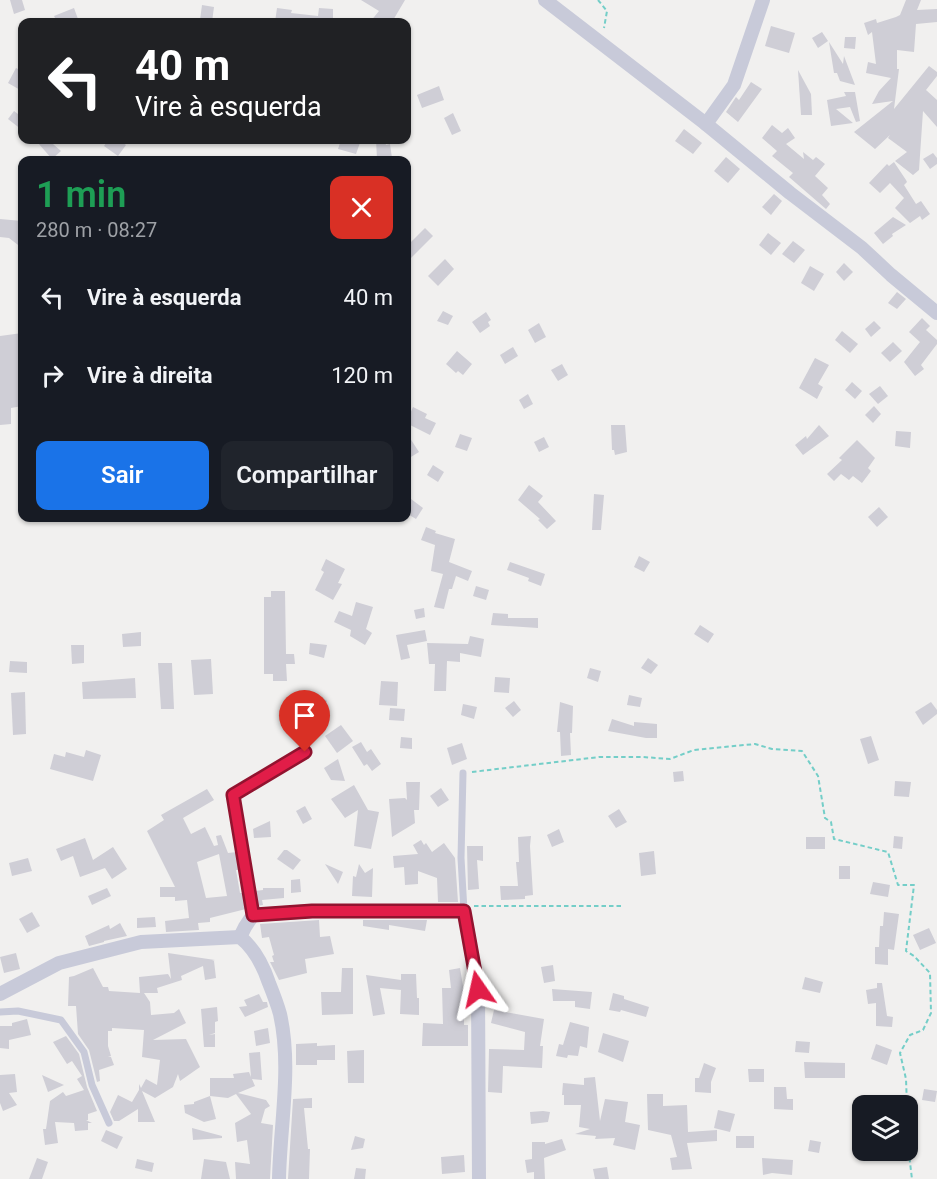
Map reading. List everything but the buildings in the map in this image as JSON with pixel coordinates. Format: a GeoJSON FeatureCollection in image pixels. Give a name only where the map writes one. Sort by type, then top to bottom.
{"type":"FeatureCollection","features":[{"type":"Feature","properties":{"kind":"street"},"geometry":{"type":"LineString","coordinates":[[545,0],[862,248],[937,313]]}},
{"type":"Feature","properties":{"kind":"street"},"geometry":{"type":"LineString","coordinates":[[706,124],[734,85],[763,0]]}},
{"type":"Feature","properties":{"kind":"street"},"geometry":{"type":"LineString","coordinates":[[240,937],[253,915],[312,911],[464,911],[478,989],[479,1179]]}},
{"type":"Feature","properties":{"kind":"street"},"geometry":{"type":"LineString","coordinates":[[0,994],[59,963],[141,942],[240,937],[263,965],[280,1013],[284,1063],[279,1179]]}},
{"type":"Feature","properties":{"kind":"lane"},"geometry":{"type":"LineString","coordinates":[[253,915],[233,795],[305,752]]}},
{"type":"Feature","properties":{"kind":"lane"},"geometry":{"type":"LineString","coordinates":[[463,773],[461,858],[464,911]]}},
{"type":"Feature","properties":{"kind":"lane"},"geometry":{"type":"LineString","coordinates":[[0,1012],[18,1011],[61,1020],[84,1052],[92,1085],[109,1123]]}},
{"type":"Feature","properties":{"kind":"path"},"geometry":{"type":"LineString","coordinates":[[598,0],[607,11],[600,43]]}},
{"type":"Feature","properties":{"kind":"path"},"geometry":{"type":"LineString","coordinates":[[463,773],[599,757],[670,759],[694,750],[755,744],[772,749],[802,751],[818,776],[825,818],[831,822],[834,839],[888,852],[898,885],[914,885],[906,951],[930,973],[931,1013],[923,1030],[910,1035],[900,1053],[906,1079],[907,1095]]}},
{"type":"Feature","properties":{"kind":"path"},"geometry":{"type":"LineString","coordinates":[[464,911],[476,905],[621,906]]}},
{"type":"Feature","properties":{"kind":"path"},"geometry":{"type":"LineString","coordinates":[[910,1161],[912,1179]]}},
{"type":"Feature","properties":{"kind":"route"},"geometry":{"type":"LineString","coordinates":[[305,752],[233,795],[253,915],[312,911],[464,911],[478,989]]}}]}
